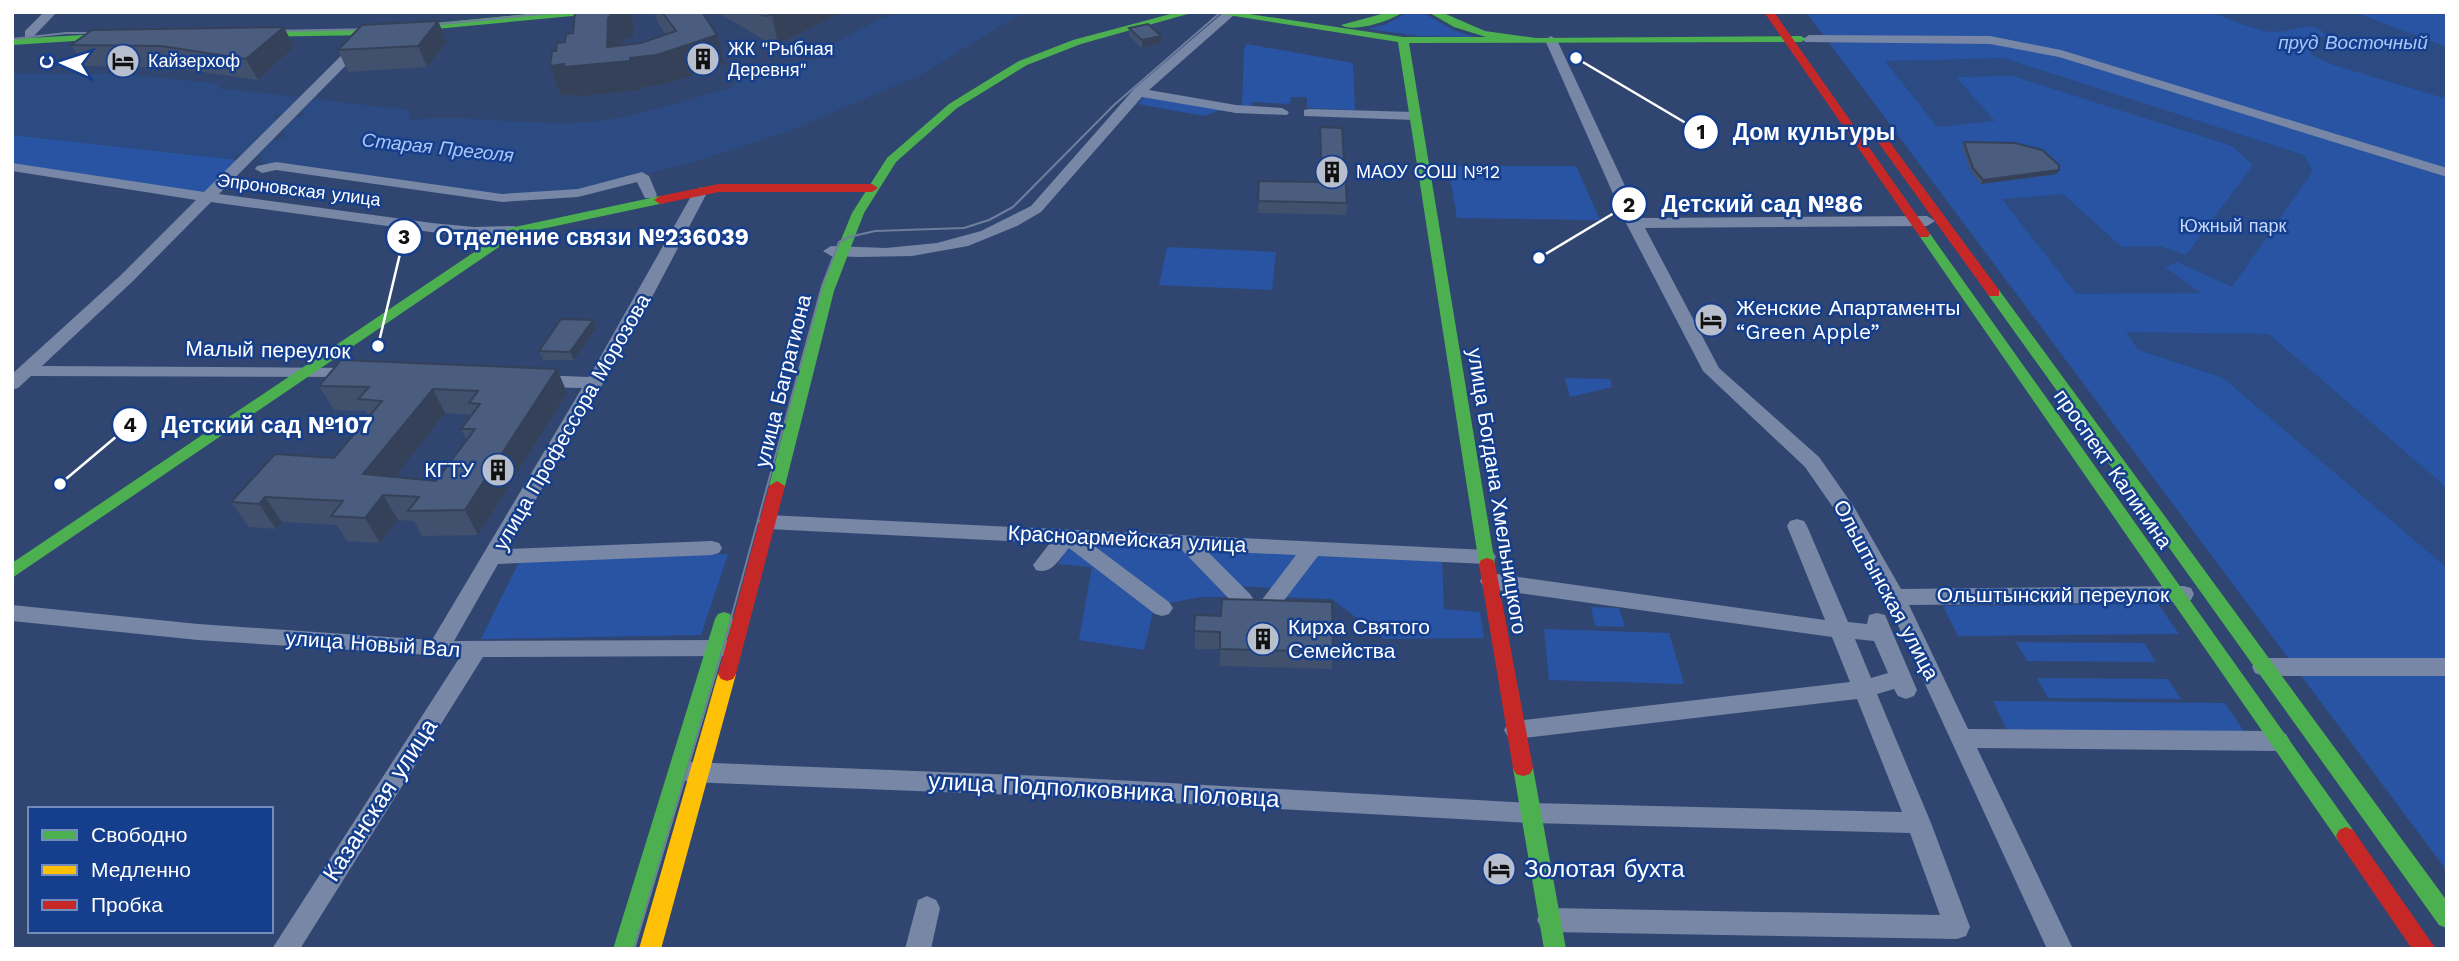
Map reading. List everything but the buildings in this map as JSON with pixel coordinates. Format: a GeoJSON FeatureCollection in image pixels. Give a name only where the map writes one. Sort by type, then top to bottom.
{"type":"FeatureCollection","features":[{"type":"Feature","properties":{"kind":"main road"},"geometry":{"type":"LineString","coordinates":[[533,12],[380,25],[230,31],[372,32],[583,12]]}},
{"type":"Feature","properties":{"kind":"main road","name":"улица Багратиона"},"geometry":{"type":"LineString","coordinates":[[765,468],[817,284],[836,252],[875,167],[912,131],[977,81],[1019,57],[1055,41],[1152,12]]}},
{"type":"Feature","properties":{"kind":"main road","name":"улица Багратиона"},"geometry":{"type":"LineString","coordinates":[[866,188],[932,123],[1010,68],[1080,41],[1190,12]]}},
{"type":"Feature","properties":{"kind":"main road"},"geometry":{"type":"LineString","coordinates":[[1248,12],[1344,25],[1364,23],[1398,12]]}},
{"type":"Feature","properties":{"kind":"main road"},"geometry":{"type":"LineString","coordinates":[[1433,12],[1450,24],[1469,30],[1523,40]]}},
{"type":"Feature","properties":{"kind":"main road","name":"проспект Калинина"},"geometry":{"type":"LineString","coordinates":[[1769,12],[2425,949]]}},
{"type":"Feature","properties":{"kind":"main road"},"geometry":{"type":"LineString","coordinates":[[1221,13],[1403,40],[1787,39],[1813,44]]}},
{"type":"Feature","properties":{"kind":"main road"},"geometry":{"type":"LineString","coordinates":[[1796,21],[1813,44]]}},
{"type":"Feature","properties":{"kind":"main road"},"geometry":{"type":"LineString","coordinates":[[12,36],[133,32],[12,42]]}},
{"type":"Feature","properties":{"kind":"main road","name":"улица Богдана Хмельницкого"},"geometry":{"type":"LineString","coordinates":[[1403,40],[1490,581],[1555,949]]}},
{"type":"Feature","properties":{"kind":"main road","name":"проспект Калинина"},"geometry":{"type":"LineString","coordinates":[[1866,117],[2447,918]]}},
{"type":"Feature","properties":{"kind":"main road","name":"Эпроновская улица"},"geometry":{"type":"LineString","coordinates":[[514,231],[701,191],[744,186],[866,188]]}},
{"type":"Feature","properties":{"kind":"main road"},"geometry":{"type":"LineString","coordinates":[[12,572],[304,371],[514,231]]}},
{"type":"Feature","properties":{"kind":"main road","name":"улица Багратиона"},"geometry":{"type":"LineString","coordinates":[[650,949],[689,772],[725,648],[768,522],[836,252]]}},
{"type":"Feature","properties":{"kind":"main road","name":"улица Багратиона"},"geometry":{"type":"LineString","coordinates":[[624,949],[689,772],[725,648],[726,608]]}},
{"type":"Feature","properties":{"kind":"street"},"geometry":{"type":"LineString","coordinates":[[29,34],[51,12]]}},
{"type":"Feature","properties":{"kind":"street"},"geometry":{"type":"LineString","coordinates":[[836,252],[933,250],[956,246],[1036,209],[1139,92],[1221,13]]}},
{"type":"Feature","properties":{"kind":"street"},"geometry":{"type":"LineString","coordinates":[[12,384],[127,278],[372,32]]}},
{"type":"Feature","properties":{"kind":"street","name":"Ольштынская улица"},"geometry":{"type":"LineString","coordinates":[[1551,40],[1634,223],[1712,371],[1812,462],[1847,512],[1895,597],[2060,949]]}},
{"type":"Feature","properties":{"kind":"street"},"geometry":{"type":"LineString","coordinates":[[1813,44],[1990,40],[2061,54],[2447,173]]}},
{"type":"Feature","properties":{"kind":"street"},"geometry":{"type":"LineString","coordinates":[[1139,92],[1236,109],[1282,112]]}},
{"type":"Feature","properties":{"kind":"street"},"geometry":{"type":"LineString","coordinates":[[1309,113],[1414,116]]}},
{"type":"Feature","properties":{"kind":"street","name":"Эпроновская улица"},"geometry":{"type":"LineString","coordinates":[[262,169],[276,166],[502,198],[578,193],[642,176],[650,195]]}},
{"type":"Feature","properties":{"kind":"street","name":"Эпроновская улица"},"geometry":{"type":"LineString","coordinates":[[12,167],[207,198],[494,233],[514,231]]}},
{"type":"Feature","properties":{"kind":"street","name":"улица Профессора Морозова"},"geometry":{"type":"LineString","coordinates":[[438,649],[592,383],[634,316],[701,191]]}},
{"type":"Feature","properties":{"kind":"street"},"geometry":{"type":"LineString","coordinates":[[1634,223],[1941,221]]}},
{"type":"Feature","properties":{"kind":"street","name":"Малый переулок"},"geometry":{"type":"LineString","coordinates":[[26,371],[304,371],[375,374]]}},
{"type":"Feature","properties":{"kind":"street"},"geometry":{"type":"LineString","coordinates":[[518,380],[592,383]]}},
{"type":"Feature","properties":{"kind":"street","name":"Красноармейская улица"},"geometry":{"type":"LineString","coordinates":[[768,522],[1486,557]]}},
{"type":"Feature","properties":{"kind":"street"},"geometry":{"type":"LineString","coordinates":[[1550,920],[1957,927],[1919,823],[1797,526]]}},
{"type":"Feature","properties":{"kind":"street"},"geometry":{"type":"LineString","coordinates":[[1043,565],[1067,536],[1161,608]]}},
{"type":"Feature","properties":{"kind":"street"},"geometry":{"type":"LineString","coordinates":[[1186,542],[1243,600]]}},
{"type":"Feature","properties":{"kind":"street"},"geometry":{"type":"LineString","coordinates":[[493,557],[712,548]]}},
{"type":"Feature","properties":{"kind":"street"},"geometry":{"type":"LineString","coordinates":[[1272,601],[1313,548]]}},
{"type":"Feature","properties":{"kind":"street"},"geometry":{"type":"LineString","coordinates":[[1490,581],[1840,630],[1879,627],[1903,684],[1517,730]]}},
{"type":"Feature","properties":{"kind":"street","name":"Ольштынский переулок"},"geometry":{"type":"LineString","coordinates":[[1895,597],[2212,594]]}},
{"type":"Feature","properties":{"kind":"street","name":"улица Новый Вал"},"geometry":{"type":"LineString","coordinates":[[12,613],[198,632],[438,649],[725,648]]}},
{"type":"Feature","properties":{"kind":"street","name":"Казанская улица"},"geometry":{"type":"LineString","coordinates":[[285,949],[476,650]]}},
{"type":"Feature","properties":{"kind":"street"},"geometry":{"type":"LineString","coordinates":[[2263,667],[2447,667]]}},
{"type":"Feature","properties":{"kind":"street"},"geometry":{"type":"LineString","coordinates":[[1962,738],[2278,741]]}},
{"type":"Feature","properties":{"kind":"street","name":"улица Подполковника Половца"},"geometry":{"type":"LineString","coordinates":[[689,772],[1077,788],[1531,813],[1919,823]]}},
{"type":"Feature","properties":{"kind":"street"},"geometry":{"type":"LineString","coordinates":[[918,949],[928,908]]}},
{"type":"Feature","properties":{"kind":"green space"},"geometry":{"type":"Polygon","coordinates":[[[1408,12],[1422,12],[1453,30],[1475,37],[1419,36],[1368,29],[1387,24],[1408,12]]]}},
{"type":"Feature","properties":{"kind":"green space","name":"Южный парк"},"geometry":{"type":"Polygon","coordinates":[[[1806,12],[2447,12],[2447,871],[1806,12]]]}},
{"type":"Feature","properties":{"kind":"green space"},"geometry":{"type":"Polygon","coordinates":[[[1247,44],[1353,63],[1355,110],[1307,108],[1307,97],[1291,97],[1290,104],[1252,102],[1251,106],[1242,106],[1244,49],[1247,44]]]}},
{"type":"Feature","properties":{"kind":"green space"},"geometry":{"type":"Polygon","coordinates":[[[1146,95],[1223,109],[1204,116],[1138,104],[1146,95]]]}},
{"type":"Feature","properties":{"kind":"green space"},"geometry":{"type":"Polygon","coordinates":[[[12,135],[246,161],[207,198],[12,167],[12,135]]]}},
{"type":"Feature","properties":{"kind":"green space"},"geometry":{"type":"Polygon","coordinates":[[[1448,166],[1576,166],[1600,220],[1457,218],[1448,166]]]}},
{"type":"Feature","properties":{"kind":"green space"},"geometry":{"type":"Polygon","coordinates":[[[1167,247],[1276,252],[1272,290],[1159,285],[1167,247]]]}},
{"type":"Feature","properties":{"kind":"green space"},"geometry":{"type":"Polygon","coordinates":[[[1565,378],[1610,379],[1612,387],[1570,397],[1565,378]]]}},
{"type":"Feature","properties":{"kind":"green space"},"geometry":{"type":"Polygon","coordinates":[[[1085,541],[1178,545],[1227,597],[1200,597],[1164,604],[1085,541]]]}},
{"type":"Feature","properties":{"kind":"green space"},"geometry":{"type":"Polygon","coordinates":[[[1070,543],[1154,608],[1144,650],[1079,640],[1092,567],[1058,564],[1070,543]]]}},
{"type":"Feature","properties":{"kind":"green space"},"geometry":{"type":"Polygon","coordinates":[[[1198,545],[1301,550],[1274,588],[1239,586],[1198,545]]]}},
{"type":"Feature","properties":{"kind":"green space"},"geometry":{"type":"Polygon","coordinates":[[[1316,551],[1442,558],[1444,609],[1480,612],[1484,638],[1384,639],[1332,599],[1280,597],[1316,551]]]}},
{"type":"Feature","properties":{"kind":"green space"},"geometry":{"type":"Polygon","coordinates":[[[728,554],[701,635],[481,639],[521,558],[728,554]]]}},
{"type":"Feature","properties":{"kind":"green space"},"geometry":{"type":"Polygon","coordinates":[[[2158,604],[2179,634],[1958,636],[1943,606],[2158,604]]]}},
{"type":"Feature","properties":{"kind":"green space"},"geometry":{"type":"Polygon","coordinates":[[[1591,607],[1619,608],[1625,627],[1595,626],[1591,607]]]}},
{"type":"Feature","properties":{"kind":"green space"},"geometry":{"type":"Polygon","coordinates":[[[1544,629],[1669,633],[1684,684],[1549,680],[1544,629]]]}},
{"type":"Feature","properties":{"kind":"green space"},"geometry":{"type":"Polygon","coordinates":[[[2016,642],[2144,643],[2156,662],[2027,661],[2016,642]]]}},
{"type":"Feature","properties":{"kind":"green space"},"geometry":{"type":"Polygon","coordinates":[[[2037,678],[2168,679],[2181,699],[2048,698],[2037,678]]]}},
{"type":"Feature","properties":{"kind":"green space"},"geometry":{"type":"Polygon","coordinates":[[[1993,701],[2225,703],[2247,736],[2009,734],[1993,701]]]}},
{"type":"Feature","properties":{"kind":"water","name":"Старая Преголя"},"geometry":{"type":"Polygon","coordinates":[[[906,12],[1023,12],[923,74],[787,132],[687,164],[578,190],[504,195],[259,162],[264,158],[239,154],[232,159],[12,135],[12,73],[123,74],[222,84],[218,88],[409,110],[409,120],[451,118],[575,123],[615,119],[731,88],[737,82],[790,62],[829,58],[827,47],[882,18],[906,12]]]}},
{"type":"Feature","properties":{"kind":"water","name":"пруд Восточный"},"geometry":{"type":"Polygon","coordinates":[[[2210,12],[2354,12],[2447,47],[2447,99],[2330,64],[2312,55],[2306,45],[2310,40],[2326,36],[2321,30],[2302,27],[2281,32],[2267,31],[2210,12]]]}},
{"type":"Feature","properties":{"kind":"water"},"geometry":{"type":"Polygon","coordinates":[[[2004,58],[2304,155],[2313,171],[2232,287],[2177,262],[2165,267],[2201,293],[2076,294],[2002,199],[2063,194],[2122,247],[2160,246],[2186,255],[2253,165],[2232,146],[2012,76],[1956,77],[1995,121],[1937,127],[1885,61],[2004,58]]]}},
{"type":"Feature","properties":{"kind":"water"},"geometry":{"type":"Polygon","coordinates":[[[2126,332],[2269,334],[2447,488],[2447,568],[2223,378],[2138,350],[2126,332]]]}},
{"type":"Feature","properties":{"kind":"pier"},"geometry":{"type":"Polygon","coordinates":[[[222,84],[410,107],[409,110],[314,98],[301,112],[306,114],[295,118],[281,133],[287,136],[273,141],[254,160],[243,158],[259,141],[252,138],[268,134],[281,119],[273,117],[287,113],[302,96],[217,88],[222,84]]]}},
{"type":"Feature","properties":{"kind":"tram line"},"geometry":{"type":"LineString","coordinates":[[421,26],[561,12]]}},
{"type":"Feature","properties":{"kind":"tram line"},"geometry":{"type":"LineString","coordinates":[[634,949],[723,648],[822,286],[839,242],[875,231],[964,228],[989,220],[1013,207],[1114,105],[1221,12]]}},
{"type":"Feature","properties":{"kind":"tram line"},"geometry":{"type":"LineString","coordinates":[[267,31],[376,29]]}},
{"type":"Feature","properties":{"kind":"tram line"},"geometry":{"type":"LineString","coordinates":[[12,39],[66,33],[106,33]]}},
{"type":"Feature","properties":{"kind":"traffic: fast"},"geometry":{"type":"LineString","coordinates":[[250,34],[372,32],[583,12]]}},
{"type":"Feature","properties":{"kind":"traffic: fast"},"geometry":{"type":"LineString","coordinates":[[777,486],[827,291],[858,213],[891,160],[953,106],[1023,63],[1077,42],[1190,12]]}},
{"type":"Feature","properties":{"kind":"traffic: fast"},"geometry":{"type":"LineString","coordinates":[[1214,12],[1403,40],[1518,40]]}},
{"type":"Feature","properties":{"kind":"traffic: fast"},"geometry":{"type":"LineString","coordinates":[[1346,25],[1379,20],[1398,12]]}},
{"type":"Feature","properties":{"kind":"traffic: fast"},"geometry":{"type":"LineString","coordinates":[[1433,12],[1457,25],[1483,33],[1536,41],[1801,39]]}},
{"type":"Feature","properties":{"kind":"traffic: fast"},"geometry":{"type":"LineString","coordinates":[[12,42],[117,36]]}},
{"type":"Feature","properties":{"kind":"traffic: fast"},"geometry":{"type":"LineString","coordinates":[[1403,40],[1487,564]]}},
{"type":"Feature","properties":{"kind":"traffic: fast"},"geometry":{"type":"LineString","coordinates":[[12,572],[514,231],[660,200]]}},
{"type":"Feature","properties":{"kind":"traffic: fast"},"geometry":{"type":"LineString","coordinates":[[1924,234],[2346,836]]}},
{"type":"Feature","properties":{"kind":"traffic: fast"},"geometry":{"type":"LineString","coordinates":[[1994,293],[2447,918]]}},
{"type":"Feature","properties":{"kind":"traffic: fast"},"geometry":{"type":"LineString","coordinates":[[624,949],[724,619]]}},
{"type":"Feature","properties":{"kind":"traffic: fast"},"geometry":{"type":"LineString","coordinates":[[1523,768],[1555,949]]}},
{"type":"Feature","properties":{"kind":"traffic: slow"},"geometry":{"type":"LineString","coordinates":[[650,949],[727,674]]}},
{"type":"Feature","properties":{"kind":"traffic: jam"},"geometry":{"type":"LineString","coordinates":[[1769,12],[1924,234]]}},
{"type":"Feature","properties":{"kind":"traffic: jam"},"geometry":{"type":"LineString","coordinates":[[1876,131],[1994,293]]}},
{"type":"Feature","properties":{"kind":"traffic: jam"},"geometry":{"type":"LineString","coordinates":[[660,200],[719,188],[872,188]]}},
{"type":"Feature","properties":{"kind":"traffic: jam"},"geometry":{"type":"LineString","coordinates":[[727,674],[777,486]]}},
{"type":"Feature","properties":{"kind":"traffic: jam"},"geometry":{"type":"LineString","coordinates":[[1487,564],[1523,768]]}},
{"type":"Feature","properties":{"kind":"traffic: jam"},"geometry":{"type":"LineString","coordinates":[[2346,836],[2425,949]]}},
{"type":"Feature","properties":{"kind":"place","name":"Дом культуры"},"geometry":{"type":"Point","coordinates":[1576,58]}},
{"type":"Feature","properties":{"kind":"place","name":"ЖК \"Рыбная Деревня\""},"geometry":{"type":"Point","coordinates":[703,59]}},
{"type":"Feature","properties":{"kind":"place","name":"Кайзерхоф"},"geometry":{"type":"Point","coordinates":[123,61]}},
{"type":"Feature","properties":{"kind":"place","name":"МАОУ СОШ №12"},"geometry":{"type":"Point","coordinates":[1332,172]}},
{"type":"Feature","properties":{"kind":"place","name":"Детский сад №86"},"geometry":{"type":"Point","coordinates":[1539,258]}},
{"type":"Feature","properties":{"kind":"place","name":"Женские Апартаменты “Green Apple”"},"geometry":{"type":"Point","coordinates":[1711,320]}},
{"type":"Feature","properties":{"kind":"place","name":"Отделение связи №236039"},"geometry":{"type":"Point","coordinates":[378,346]}},
{"type":"Feature","properties":{"kind":"place","name":"КГТУ"},"geometry":{"type":"Point","coordinates":[498,470]}},
{"type":"Feature","properties":{"kind":"place","name":"Детский сад №107"},"geometry":{"type":"Point","coordinates":[60,484]}},
{"type":"Feature","properties":{"kind":"place","name":"Кирха Святого Семейства"},"geometry":{"type":"Point","coordinates":[1263,639]}},
{"type":"Feature","properties":{"kind":"place","name":"Золотая бухта"},"geometry":{"type":"Point","coordinates":[1499,869]}}]}
